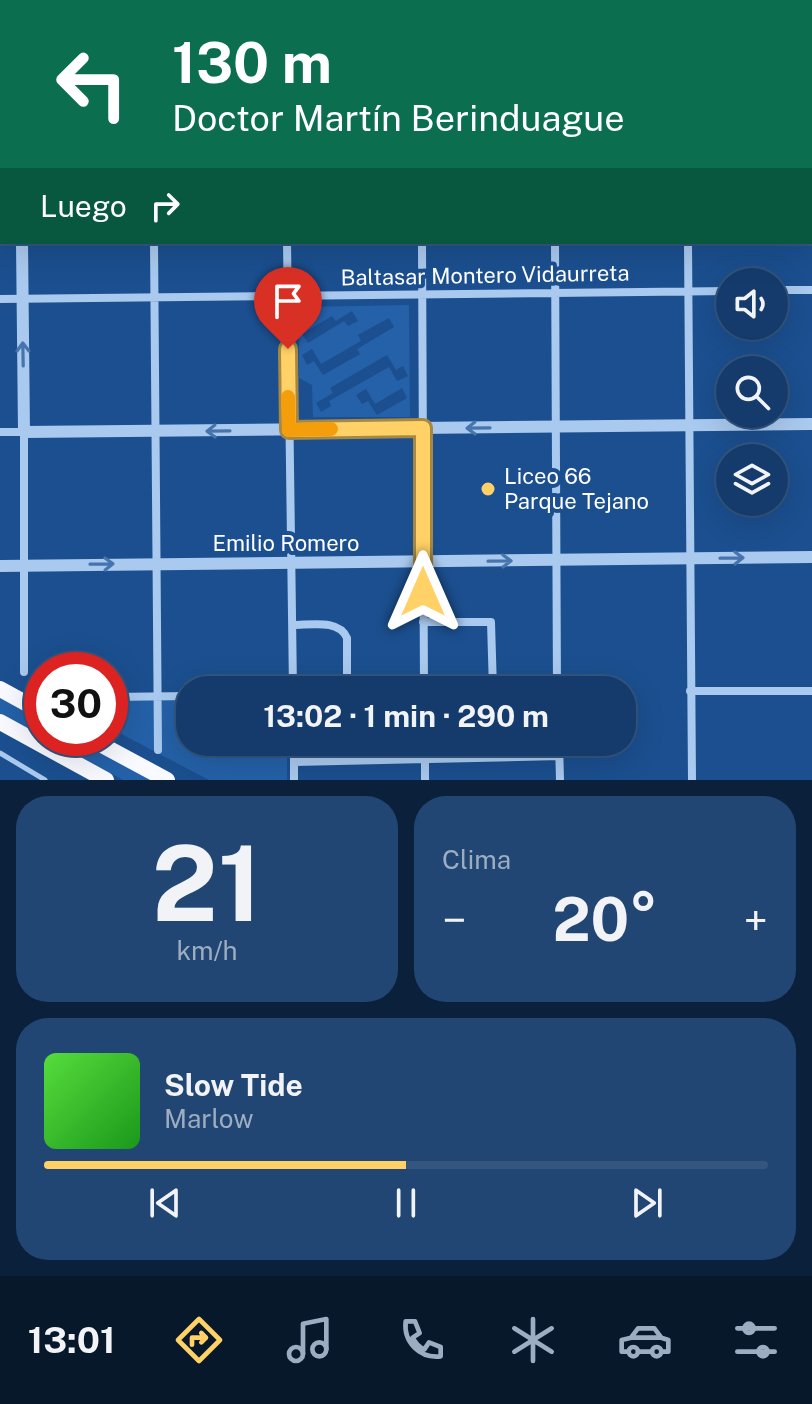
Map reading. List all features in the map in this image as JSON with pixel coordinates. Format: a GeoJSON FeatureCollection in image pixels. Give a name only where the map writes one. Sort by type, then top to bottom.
{"type":"FeatureCollection","features":[{"type":"Feature","properties":{"kind":"highway"},"geometry":{"type":"LineString","coordinates":[[0,689],[24,702]]}},
{"type":"Feature","properties":{"kind":"highway"},"geometry":{"type":"LineString","coordinates":[[0,722],[106,780]]}},
{"type":"Feature","properties":{"kind":"highway"},"geometry":{"type":"LineString","coordinates":[[122,756],[167,780]]}},
{"type":"Feature","properties":{"kind":"street"},"geometry":{"type":"LineString","coordinates":[[22,244],[24,652]]}},
{"type":"Feature","properties":{"kind":"street"},"geometry":{"type":"LineString","coordinates":[[154,244],[158,750]]}},
{"type":"Feature","properties":{"kind":"street"},"geometry":{"type":"LineString","coordinates":[[287,244],[293,676]]}},
{"type":"Feature","properties":{"kind":"street"},"geometry":{"type":"LineString","coordinates":[[422,244],[424,676]]}},
{"type":"Feature","properties":{"kind":"street"},"geometry":{"type":"LineString","coordinates":[[555,244],[557,676]]}},
{"type":"Feature","properties":{"kind":"street"},"geometry":{"type":"LineString","coordinates":[[688,244],[692,780]]}},
{"type":"Feature","properties":{"kind":"street"},"geometry":{"type":"LineString","coordinates":[[788,290],[812,290]]}},
{"type":"Feature","properties":{"kind":"street","name":"Baltasar Montero Vidaurreta"},"geometry":{"type":"LineString","coordinates":[[0,299],[716,291]]}},
{"type":"Feature","properties":{"kind":"street"},"geometry":{"type":"LineString","coordinates":[[0,432],[812,424]]}},
{"type":"Feature","properties":{"kind":"street","name":"Emilio Romero"},"geometry":{"type":"LineString","coordinates":[[0,566],[812,557]]}},
{"type":"Feature","properties":{"kind":"street"},"geometry":{"type":"LineString","coordinates":[[423,622],[491,622],[493,676]]}},
{"type":"Feature","properties":{"kind":"street"},"geometry":{"type":"LineString","coordinates":[[293,625],[337,626],[345,631],[347,676]]}},
{"type":"Feature","properties":{"kind":"street"},"geometry":{"type":"LineString","coordinates":[[690,691],[812,691]]}},
{"type":"Feature","properties":{"kind":"street"},"geometry":{"type":"LineString","coordinates":[[128,697],[176,696]]}},
{"type":"Feature","properties":{"kind":"street"},"geometry":{"type":"LineString","coordinates":[[294,756],[294,780]]}},
{"type":"Feature","properties":{"kind":"street"},"geometry":{"type":"LineString","coordinates":[[294,762],[560,756],[560,780]]}},
{"type":"Feature","properties":{"kind":"street"},"geometry":{"type":"LineString","coordinates":[[425,759],[425,780]]}},
{"type":"Feature","properties":{"kind":"lane"},"geometry":{"type":"LineString","coordinates":[[0,753],[45,780]]}},
{"type":"Feature","properties":{"kind":"lane"},"geometry":{"type":"LineString","coordinates":[[26,768],[26,780]]}},
{"type":"Feature","properties":{"kind":"shaded area"},"geometry":{"type":"Polygon","coordinates":[[[409,305],[410,417],[313,417],[312,385],[299,378],[299,307],[409,305]],[[352,311],[336,321],[332,316],[302,334],[308,343],[344,321],[348,326],[358,321],[352,311]],[[389,318],[358,335],[361,341],[321,364],[312,349],[302,355],[307,365],[314,361],[323,375],[360,354],[357,349],[394,327],[389,318]],[[387,355],[330,388],[333,393],[316,403],[321,412],[331,406],[329,401],[389,367],[397,381],[408,376],[403,366],[396,370],[387,355]],[[402,388],[375,404],[366,389],[356,395],[362,404],[368,401],[377,415],[407,398],[402,388]]]}},
{"type":"Feature","properties":{"kind":"shaded area"},"geometry":{"type":"Polygon","coordinates":[[[0,698],[24,711],[24,727],[0,714],[0,698]]]}},
{"type":"Feature","properties":{"kind":"shaded area"},"geometry":{"type":"Polygon","coordinates":[[[128,700],[176,700],[176,756],[287,756],[287,780],[209,780],[128,737],[128,700]]]}},
{"type":"Feature","properties":{"kind":"shaded area"},"geometry":{"type":"Polygon","coordinates":[[[78,756],[109,756],[154,780],[123,780],[78,756]]]}},
{"type":"Feature","properties":{"kind":"slow traffic"},"geometry":{"type":"LineString","coordinates":[[288,397],[289,430],[331,429]]}},
{"type":"Feature","properties":{"kind":"place","name":"Liceo 66 Parque Tejano"},"geometry":{"type":"Point","coordinates":[488,489]}},
{"type":"Feature","properties":{"kind":"route"},"geometry":{"type":"LineString","coordinates":[[288,349],[289,430],[423,428],[423,592]]}}]}
